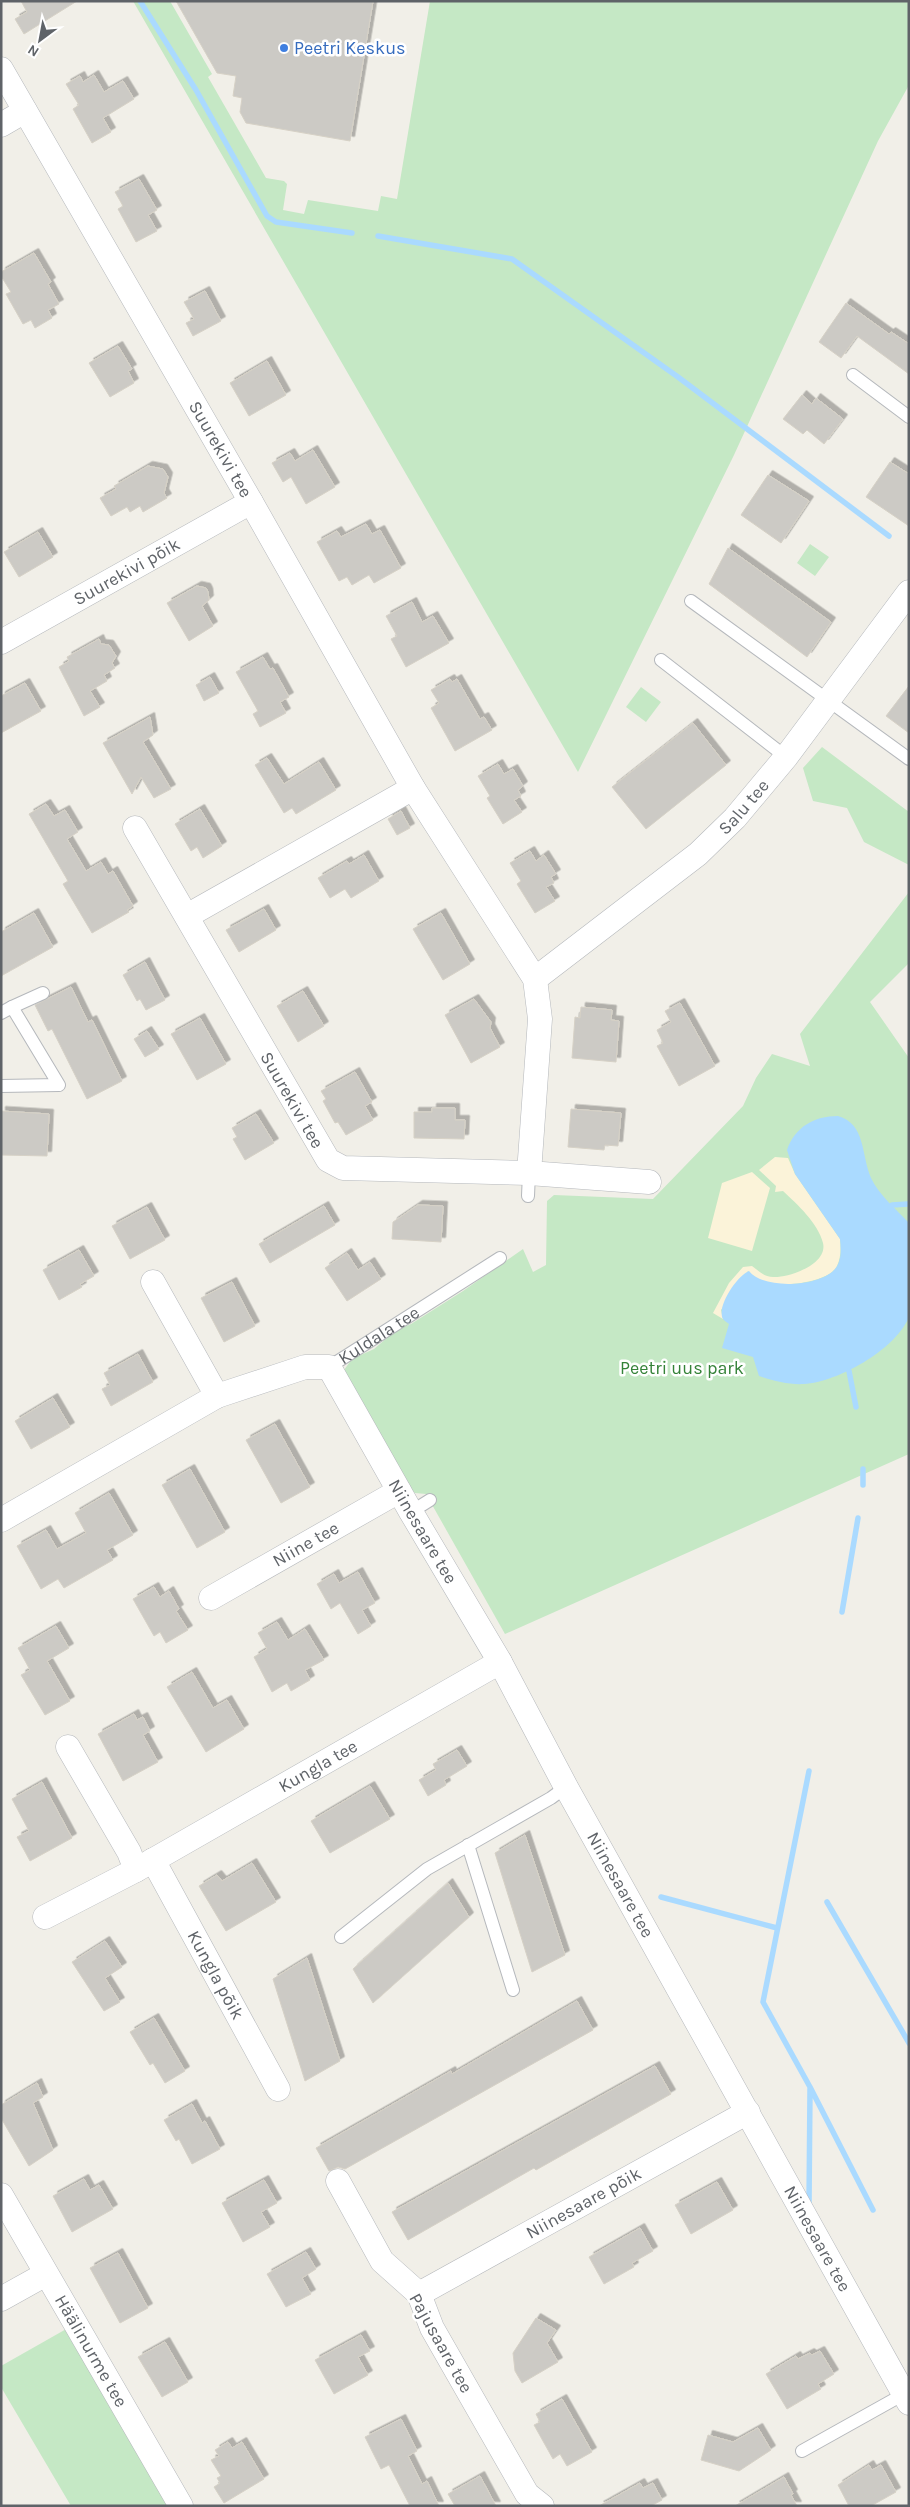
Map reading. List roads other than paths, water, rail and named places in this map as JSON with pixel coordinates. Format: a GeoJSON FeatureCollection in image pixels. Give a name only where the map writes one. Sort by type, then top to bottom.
{"type":"FeatureCollection","features":[{"type":"Feature","properties":{"kind":"street","name":"Suurekivi tee"},"geometry":{"type":"LineString","coordinates":[[1,69],[251,502],[413,788],[535,979],[540,1019],[528,1184]]}},
{"type":"Feature","properties":{"kind":"street"},"geometry":{"type":"LineString","coordinates":[[1,125],[25,111]]}},
{"type":"Feature","properties":{"kind":"street","name":"Suurekivi põik"},"geometry":{"type":"LineString","coordinates":[[1,642],[251,502]]}},
{"type":"Feature","properties":{"kind":"street","name":"Salu tee"},"geometry":{"type":"LineString","coordinates":[[535,979],[698,854],[735,818],[786,757],[909,592]]}},
{"type":"Feature","properties":{"kind":"street"},"geometry":{"type":"LineString","coordinates":[[187,916],[413,788]]}},
{"type":"Feature","properties":{"kind":"street","name":"Suurekivi tee"},"geometry":{"type":"LineString","coordinates":[[136,828],[328,1160],[344,1168],[528,1184],[649,1182]]}},
{"type":"Feature","properties":{"kind":"street"},"geometry":{"type":"LineString","coordinates":[[153,1282],[217,1396]]}},
{"type":"Feature","properties":{"kind":"street","name":"Kuldala tee"},"geometry":{"type":"LineString","coordinates":[[1,1520],[217,1396],[305,1366],[329,1367]]}},
{"type":"Feature","properties":{"kind":"street","name":"Niinesaare tee"},"geometry":{"type":"LineString","coordinates":[[329,1367],[399,1491],[420,1506],[566,1787],[906,2398]]}},
{"type":"Feature","properties":{"kind":"street","name":"Niine tee"},"geometry":{"type":"LineString","coordinates":[[211,1598],[399,1491]]}},
{"type":"Feature","properties":{"kind":"street","name":"Kungla tee"},"geometry":{"type":"LineString","coordinates":[[45,1917],[144,1865],[500,1662]]}},
{"type":"Feature","properties":{"kind":"street"},"geometry":{"type":"LineString","coordinates":[[68,1747],[129,1852],[144,1865]]}},
{"type":"Feature","properties":{"kind":"street","name":"Kungla põik"},"geometry":{"type":"LineString","coordinates":[[144,1865],[278,2090]]}},
{"type":"Feature","properties":{"kind":"street","name":"Niinesaare põik"},"geometry":{"type":"LineString","coordinates":[[419,2294],[748,2112]]}},
{"type":"Feature","properties":{"kind":"street","name":"Pajusaare tee"},"geometry":{"type":"LineString","coordinates":[[338,2181],[382,2261],[419,2294],[432,2328],[527,2494],[542,2506]]}},
{"type":"Feature","properties":{"kind":"street","name":"Häälinurme tee"},"geometry":{"type":"LineString","coordinates":[[1,2195],[181,2506]]}},
{"type":"Feature","properties":{"kind":"street"},"geometry":{"type":"LineString","coordinates":[[1,2299],[46,2274]]}},
{"type":"Feature","properties":{"kind":"lane"},"geometry":{"type":"LineString","coordinates":[[853,376],[909,417]]}},
{"type":"Feature","properties":{"kind":"lane"},"geometry":{"type":"LineString","coordinates":[[691,601],[909,759]]}},
{"type":"Feature","properties":{"kind":"lane"},"geometry":{"type":"LineString","coordinates":[[660,660],[786,757]]}},
{"type":"Feature","properties":{"kind":"lane"},"geometry":{"type":"LineString","coordinates":[[1,1086],[58,1085],[7,1010],[43,993]]}},
{"type":"Feature","properties":{"kind":"lane","name":"Kuldala tee"},"geometry":{"type":"LineString","coordinates":[[329,1367],[500,1258]]}},
{"type":"Feature","properties":{"kind":"lane"},"geometry":{"type":"LineString","coordinates":[[341,1937],[427,1869],[551,1798],[566,1787]]}},
{"type":"Feature","properties":{"kind":"lane"},"geometry":{"type":"LineString","coordinates":[[468,1844],[513,1990]]}},
{"type":"Feature","properties":{"kind":"lane"},"geometry":{"type":"LineString","coordinates":[[802,2450],[906,2398]]}},
{"type":"Feature","properties":{"kind":"water"},"geometry":{"type":"Polygon","coordinates":[[[838,1116],[854,1126],[861,1141],[874,1184],[909,1223],[908,1319],[901,1331],[891,1342],[878,1353],[848,1371],[818,1382],[804,1384],[776,1381],[759,1376],[753,1357],[722,1348],[729,1324],[723,1319],[723,1307],[725,1299],[739,1278],[749,1271],[756,1277],[766,1281],[792,1284],[817,1280],[828,1275],[837,1266],[841,1247],[840,1239],[795,1174],[787,1150],[795,1135],[806,1124],[821,1118],[838,1116]]]}},
{"type":"Feature","properties":{"kind":"waterway"},"geometry":{"type":"LineString","coordinates":[[140,1],[196,90],[267,216],[276,222],[352,233]]}},
{"type":"Feature","properties":{"kind":"waterway"},"geometry":{"type":"LineString","coordinates":[[378,236],[512,259],[678,377],[889,536]]}},
{"type":"Feature","properties":{"kind":"waterway"},"geometry":{"type":"LineString","coordinates":[[892,1205],[908,1204]]}},
{"type":"Feature","properties":{"kind":"waterway"},"geometry":{"type":"LineString","coordinates":[[849,1371],[856,1407]]}},
{"type":"Feature","properties":{"kind":"waterway"},"geometry":{"type":"LineString","coordinates":[[863,1469],[863,1485]]}},
{"type":"Feature","properties":{"kind":"waterway"},"geometry":{"type":"LineString","coordinates":[[842,1612],[858,1518]]}},
{"type":"Feature","properties":{"kind":"waterway"},"geometry":{"type":"LineString","coordinates":[[809,1771],[763,2002],[810,2087],[873,2210]]}},
{"type":"Feature","properties":{"kind":"waterway"},"geometry":{"type":"LineString","coordinates":[[661,1897],[777,1928]]}},
{"type":"Feature","properties":{"kind":"waterway"},"geometry":{"type":"LineString","coordinates":[[827,1902],[909,2043]]}},
{"type":"Feature","properties":{"kind":"waterway"},"geometry":{"type":"LineString","coordinates":[[809,2205],[810,2089]]}},
{"type":"Feature","properties":{"kind":"place","name":"Peetri Keskus"},"geometry":{"type":"Point","coordinates":[284,48]}},
{"type":"Feature","properties":{"kind":"park label","name":"Peetri uus park"},"geometry":{"type":"Point","coordinates":[682,1368]}}]}
